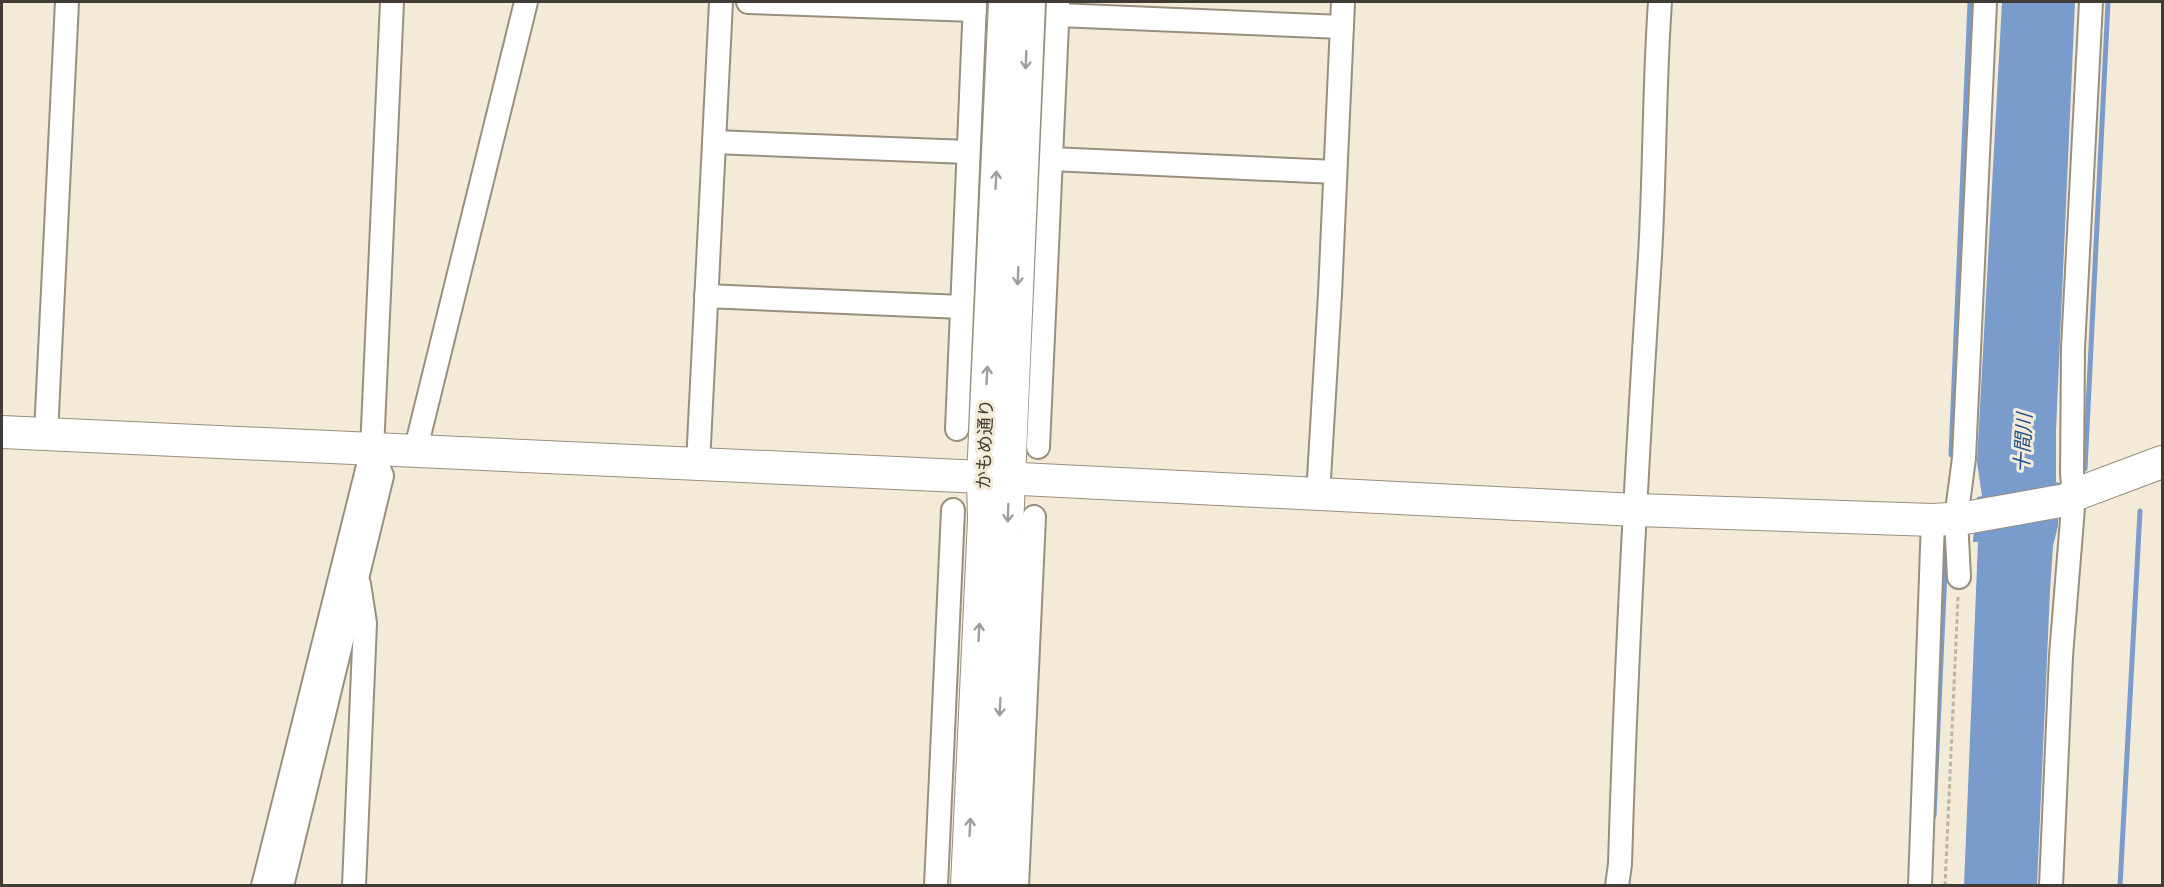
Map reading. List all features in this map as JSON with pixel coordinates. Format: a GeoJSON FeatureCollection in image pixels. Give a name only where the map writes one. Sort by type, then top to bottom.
{"type":"FeatureCollection","features":[{"type":"Feature","properties":{"kind":"street"},"geometry":{"type":"LineString","coordinates":[[46,434],[67,2]]}},
{"type":"Feature","properties":{"kind":"street"},"geometry":{"type":"LineString","coordinates":[[263,885],[372,450],[392,2]]}},
{"type":"Feature","properties":{"kind":"street"},"geometry":{"type":"LineString","coordinates":[[415,452],[526,2]]}},
{"type":"Feature","properties":{"kind":"street"},"geometry":{"type":"LineString","coordinates":[[698,464],[721,2]]}},
{"type":"Feature","properties":{"kind":"street"},"geometry":{"type":"LineString","coordinates":[[748,2],[975,6],[968,152],[1007,228],[1038,447]]}},
{"type":"Feature","properties":{"kind":"street","name":"かもめ通り"},"geometry":{"type":"LineString","coordinates":[[992,885],[996,478],[1007,228],[1005,2]]}},
{"type":"Feature","properties":{"kind":"street","name":"かもめ通り"},"geometry":{"type":"LineString","coordinates":[[1007,228],[1029,2]]}},
{"type":"Feature","properties":{"kind":"street"},"geometry":{"type":"LineString","coordinates":[[1318,495],[1343,2]]}},
{"type":"Feature","properties":{"kind":"street"},"geometry":{"type":"LineString","coordinates":[[1617,885],[1660,2]]}},
{"type":"Feature","properties":{"kind":"street"},"geometry":{"type":"LineString","coordinates":[[1920,885],[1951,519],[1964,458],[1985,2]]}},
{"type":"Feature","properties":{"kind":"street"},"geometry":{"type":"LineString","coordinates":[[2051,885],[2072,474],[2073,348],[2091,2]]}},
{"type":"Feature","properties":{"kind":"street"},"geometry":{"type":"LineString","coordinates":[[957,429],[962,307],[1007,228],[1051,159],[1058,8],[1342,27]]}},
{"type":"Feature","properties":{"kind":"street"},"geometry":{"type":"LineString","coordinates":[[714,142],[968,152]]}},
{"type":"Feature","properties":{"kind":"street"},"geometry":{"type":"LineString","coordinates":[[1051,159],[1335,172]]}},
{"type":"Feature","properties":{"kind":"street"},"geometry":{"type":"LineString","coordinates":[[706,296],[962,307]]}},
{"type":"Feature","properties":{"kind":"street"},"geometry":{"type":"LineString","coordinates":[[2,432],[1636,510],[1951,519],[2070,497],[2163,462]]}},
{"type":"Feature","properties":{"kind":"street"},"geometry":{"type":"LineString","coordinates":[[282,885],[382,476],[372,450]]}},
{"type":"Feature","properties":{"kind":"street","name":"かもめ通り"},"geometry":{"type":"LineString","coordinates":[[967,885],[984,520],[996,478]]}},
{"type":"Feature","properties":{"kind":"street"},"geometry":{"type":"LineString","coordinates":[[936,885],[953,510]]}},
{"type":"Feature","properties":{"kind":"street"},"geometry":{"type":"LineString","coordinates":[[1017,885],[1034,517]]}},
{"type":"Feature","properties":{"kind":"street"},"geometry":{"type":"LineString","coordinates":[[1951,519],[1959,577]]}},
{"type":"Feature","properties":{"kind":"street"},"geometry":{"type":"LineString","coordinates":[[354,885],[365,623],[357,573]]}},
{"type":"Feature","properties":{"kind":"path"},"geometry":{"type":"LineString","coordinates":[[1945,885],[1959,577]]}},
{"type":"Feature","properties":{"kind":"water","name":"十間川"},"geometry":{"type":"Polygon","coordinates":[[[2002,2],[2075,2],[2056,430],[2056,482],[2060,483],[2058,526],[2053,546],[2050,591],[2037,885],[1964,886],[1978,542],[1973,542],[1977,497],[1982,496],[1977,462],[2002,2]]]}},
{"type":"Feature","properties":{"kind":"waterway"},"geometry":{"type":"LineString","coordinates":[[1951,455],[1970,2]]}},
{"type":"Feature","properties":{"kind":"waterway"},"geometry":{"type":"LineString","coordinates":[[2085,469],[2108,2]]}},
{"type":"Feature","properties":{"kind":"waterway"},"geometry":{"type":"LineString","coordinates":[[2120,886],[2140,511]]}},
{"type":"Feature","properties":{"kind":"waterway"},"geometry":{"type":"LineString","coordinates":[[1934,816],[1946,548]]}}]}
